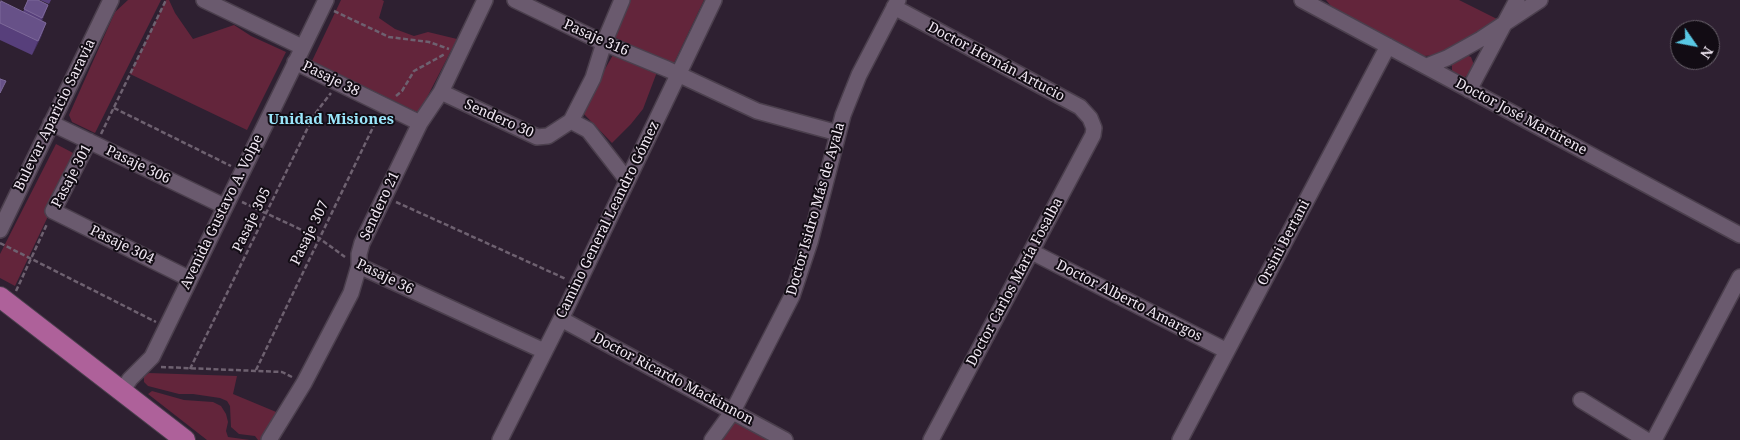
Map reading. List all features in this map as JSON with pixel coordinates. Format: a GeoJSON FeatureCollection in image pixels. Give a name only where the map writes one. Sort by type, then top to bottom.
{"type":"FeatureCollection","features":[{"type":"Feature","properties":{"kind":"main road"},"geometry":{"type":"LineString","coordinates":[[5,300],[185,440]]}},
{"type":"Feature","properties":{"kind":"street","name":"Bulevar Aparicio Saravia"},"geometry":{"type":"LineString","coordinates":[[0,230],[110,0]]}},
{"type":"Feature","properties":{"kind":"street"},"geometry":{"type":"LineString","coordinates":[[204,0],[302,48]]}},
{"type":"Feature","properties":{"kind":"street","name":"Sendero 21"},"geometry":{"type":"LineString","coordinates":[[269,440],[304,383],[351,293],[359,266],[359,254],[362,243],[383,196],[420,123],[441,92],[485,0]]}},
{"type":"Feature","properties":{"kind":"street","name":"Pasaje 316"},"geometry":{"type":"LineString","coordinates":[[515,0],[604,43],[678,74],[757,111],[838,133]]}},
{"type":"Feature","properties":{"kind":"street"},"geometry":{"type":"LineString","coordinates":[[622,0],[604,43],[593,78],[571,121],[588,130],[627,180]]}},
{"type":"Feature","properties":{"kind":"street","name":"Camino General Leandro Gómez"},"geometry":{"type":"LineString","coordinates":[[500,440],[561,319],[714,0]]}},
{"type":"Feature","properties":{"kind":"street"},"geometry":{"type":"LineString","coordinates":[[1469,90],[1517,0]]}},
{"type":"Feature","properties":{"kind":"street"},"geometry":{"type":"LineString","coordinates":[[1426,66],[1448,58],[1481,39],[1540,0]]}},
{"type":"Feature","properties":{"kind":"street","name":"Doctor José Martirene"},"geometry":{"type":"LineString","coordinates":[[1311,2],[1469,90],[1740,235]]}},
{"type":"Feature","properties":{"kind":"street","name":"Avenida Gustavo A. Volpe"},"geometry":{"type":"LineString","coordinates":[[122,391],[134,374],[152,357],[325,3]]}},
{"type":"Feature","properties":{"kind":"street","name":"Doctor Hernán Artucio"},"geometry":{"type":"LineString","coordinates":[[896,4],[1080,107],[1093,123]]}},
{"type":"Feature","properties":{"kind":"street","name":"Doctor Isidro Más de Ayala"},"geometry":{"type":"LineString","coordinates":[[712,440],[733,411],[792,296],[810,242],[843,116],[859,75],[896,4]]}},
{"type":"Feature","properties":{"kind":"street","name":"Orsini Bertani"},"geometry":{"type":"LineString","coordinates":[[1180,440],[1388,46]]}},
{"type":"Feature","properties":{"kind":"street","name":"Pasaje 38"},"geometry":{"type":"LineString","coordinates":[[295,62],[420,123]]}},
{"type":"Feature","properties":{"kind":"street","name":"Sendero 30"},"geometry":{"type":"LineString","coordinates":[[441,92],[537,137],[548,136],[571,121]]}},
{"type":"Feature","properties":{"kind":"street","name":"Pasaje 306"},"geometry":{"type":"LineString","coordinates":[[51,123],[227,201]]}},
{"type":"Feature","properties":{"kind":"street","name":"Doctor Carlos María Fosalba"},"geometry":{"type":"LineString","coordinates":[[931,440],[1093,135],[1093,123]]}},
{"type":"Feature","properties":{"kind":"street","name":"Pasaje 301"},"geometry":{"type":"LineString","coordinates":[[54,211],[89,141]]}},
{"type":"Feature","properties":{"kind":"street","name":"Pasaje 304"},"geometry":{"type":"LineString","coordinates":[[54,211],[190,279]]}},
{"type":"Feature","properties":{"kind":"street","name":"Doctor Alberto Amargos"},"geometry":{"type":"LineString","coordinates":[[1032,252],[1226,351]]}},
{"type":"Feature","properties":{"kind":"street","name":"Pasaje 36"},"geometry":{"type":"LineString","coordinates":[[359,266],[544,351]]}},
{"type":"Feature","properties":{"kind":"street"},"geometry":{"type":"LineString","coordinates":[[1654,440],[1740,278]]}},
{"type":"Feature","properties":{"kind":"street","name":"Doctor Ricardo Mackinnon"},"geometry":{"type":"LineString","coordinates":[[561,319],[785,440]]}},
{"type":"Feature","properties":{"kind":"street"},"geometry":{"type":"LineString","coordinates":[[1581,400],[1646,440]]}},
{"type":"Feature","properties":{"kind":"path","name":"Pasaje 301"},"geometry":{"type":"LineString","coordinates":[[89,141],[100,135],[166,0]]}},
{"type":"Feature","properties":{"kind":"path"},"geometry":{"type":"LineString","coordinates":[[325,3],[389,37],[429,42],[459,53]]}},
{"type":"Feature","properties":{"kind":"path"},"geometry":{"type":"LineString","coordinates":[[384,106],[402,91],[414,71],[443,54],[459,53]]}},
{"type":"Feature","properties":{"kind":"path","name":"Pasaje 305"},"geometry":{"type":"LineString","coordinates":[[190,369],[314,116],[338,83]]}},
{"type":"Feature","properties":{"kind":"path","name":"Pasaje 307"},"geometry":{"type":"LineString","coordinates":[[256,370],[384,106]]}},
{"type":"Feature","properties":{"kind":"path"},"geometry":{"type":"LineString","coordinates":[[114,108],[242,172]]}},
{"type":"Feature","properties":{"kind":"path"},"geometry":{"type":"LineString","coordinates":[[383,196],[577,284]]}},
{"type":"Feature","properties":{"kind":"path","name":"Pasaje 36"},"geometry":{"type":"LineString","coordinates":[[227,201],[267,214],[319,238],[359,266]]}},
{"type":"Feature","properties":{"kind":"path","name":"Pasaje 301"},"geometry":{"type":"LineString","coordinates":[[5,300],[31,258],[54,211]]}},
{"type":"Feature","properties":{"kind":"path"},"geometry":{"type":"LineString","coordinates":[[0,243],[166,327]]}},
{"type":"Feature","properties":{"kind":"path"},"geometry":{"type":"LineString","coordinates":[[143,366],[282,372],[304,383]]}},
{"type":"Feature","properties":{"kind":"shaded area"},"geometry":{"type":"Polygon","coordinates":[[[128,0],[161,0],[95,133],[72,122],[69,115],[115,12],[128,0]]]}},
{"type":"Feature","properties":{"kind":"shaded area"},"geometry":{"type":"Polygon","coordinates":[[[166,0],[169,0],[175,13],[193,39],[234,25],[251,36],[286,52],[247,130],[130,74],[166,0]]]}},
{"type":"Feature","properties":{"kind":"shaded area"},"geometry":{"type":"Polygon","coordinates":[[[341,0],[382,0],[384,1],[379,18],[395,29],[414,36],[428,32],[457,39],[419,113],[312,61],[341,0]]]}},
{"type":"Feature","properties":{"kind":"shaded area"},"geometry":{"type":"Polygon","coordinates":[[[631,0],[704,0],[673,65],[614,37],[631,0]]]}},
{"type":"Feature","properties":{"kind":"shaded area"},"geometry":{"type":"Polygon","coordinates":[[[1326,0],[1459,0],[1497,19],[1438,55],[1424,56],[1335,11],[1326,0]]]}},
{"type":"Feature","properties":{"kind":"shaded area"},"geometry":{"type":"Polygon","coordinates":[[[613,55],[657,72],[643,109],[612,143],[581,111],[613,55]]]}},
{"type":"Feature","properties":{"kind":"shaded area"},"geometry":{"type":"Polygon","coordinates":[[[1466,55],[1471,57],[1474,65],[1470,74],[1463,78],[1454,74],[1452,64],[1454,60],[1466,55]]]}},
{"type":"Feature","properties":{"kind":"shaded area"},"geometry":{"type":"Polygon","coordinates":[[[56,144],[77,155],[15,286],[0,278],[0,254],[56,144]]]}},
{"type":"Feature","properties":{"kind":"shaded area"},"geometry":{"type":"Polygon","coordinates":[[[149,373],[237,376],[233,394],[281,414],[265,440],[258,440],[255,436],[239,434],[231,427],[230,406],[227,401],[220,398],[193,394],[179,394],[148,386],[144,382],[144,376],[149,373]]]}},
{"type":"Feature","properties":{"kind":"shaded area"},"geometry":{"type":"Polygon","coordinates":[[[152,391],[184,400],[213,402],[221,406],[228,422],[226,431],[228,437],[250,440],[207,440],[148,394],[152,391]]]}},
{"type":"Feature","properties":{"kind":"shaded area"},"geometry":{"type":"Polygon","coordinates":[[[735,420],[772,440],[718,440],[735,420]]]}},
{"type":"Feature","properties":{"kind":"building"},"geometry":{"type":"Polygon","coordinates":[[[28,0],[38,0],[48,5],[42,18],[24,9],[28,0]]]}},
{"type":"Feature","properties":{"kind":"building"},"geometry":{"type":"Polygon","coordinates":[[[1,1],[46,23],[38,41],[0,23],[1,1]]]}},
{"type":"Feature","properties":{"kind":"building"},"geometry":{"type":"Polygon","coordinates":[[[0,79],[6,81],[0,93],[0,79]]]}},
{"type":"Feature","properties":{"kind":"district","name":"Unidad Misiones"},"geometry":{"type":"Point","coordinates":[331,120]}}]}
